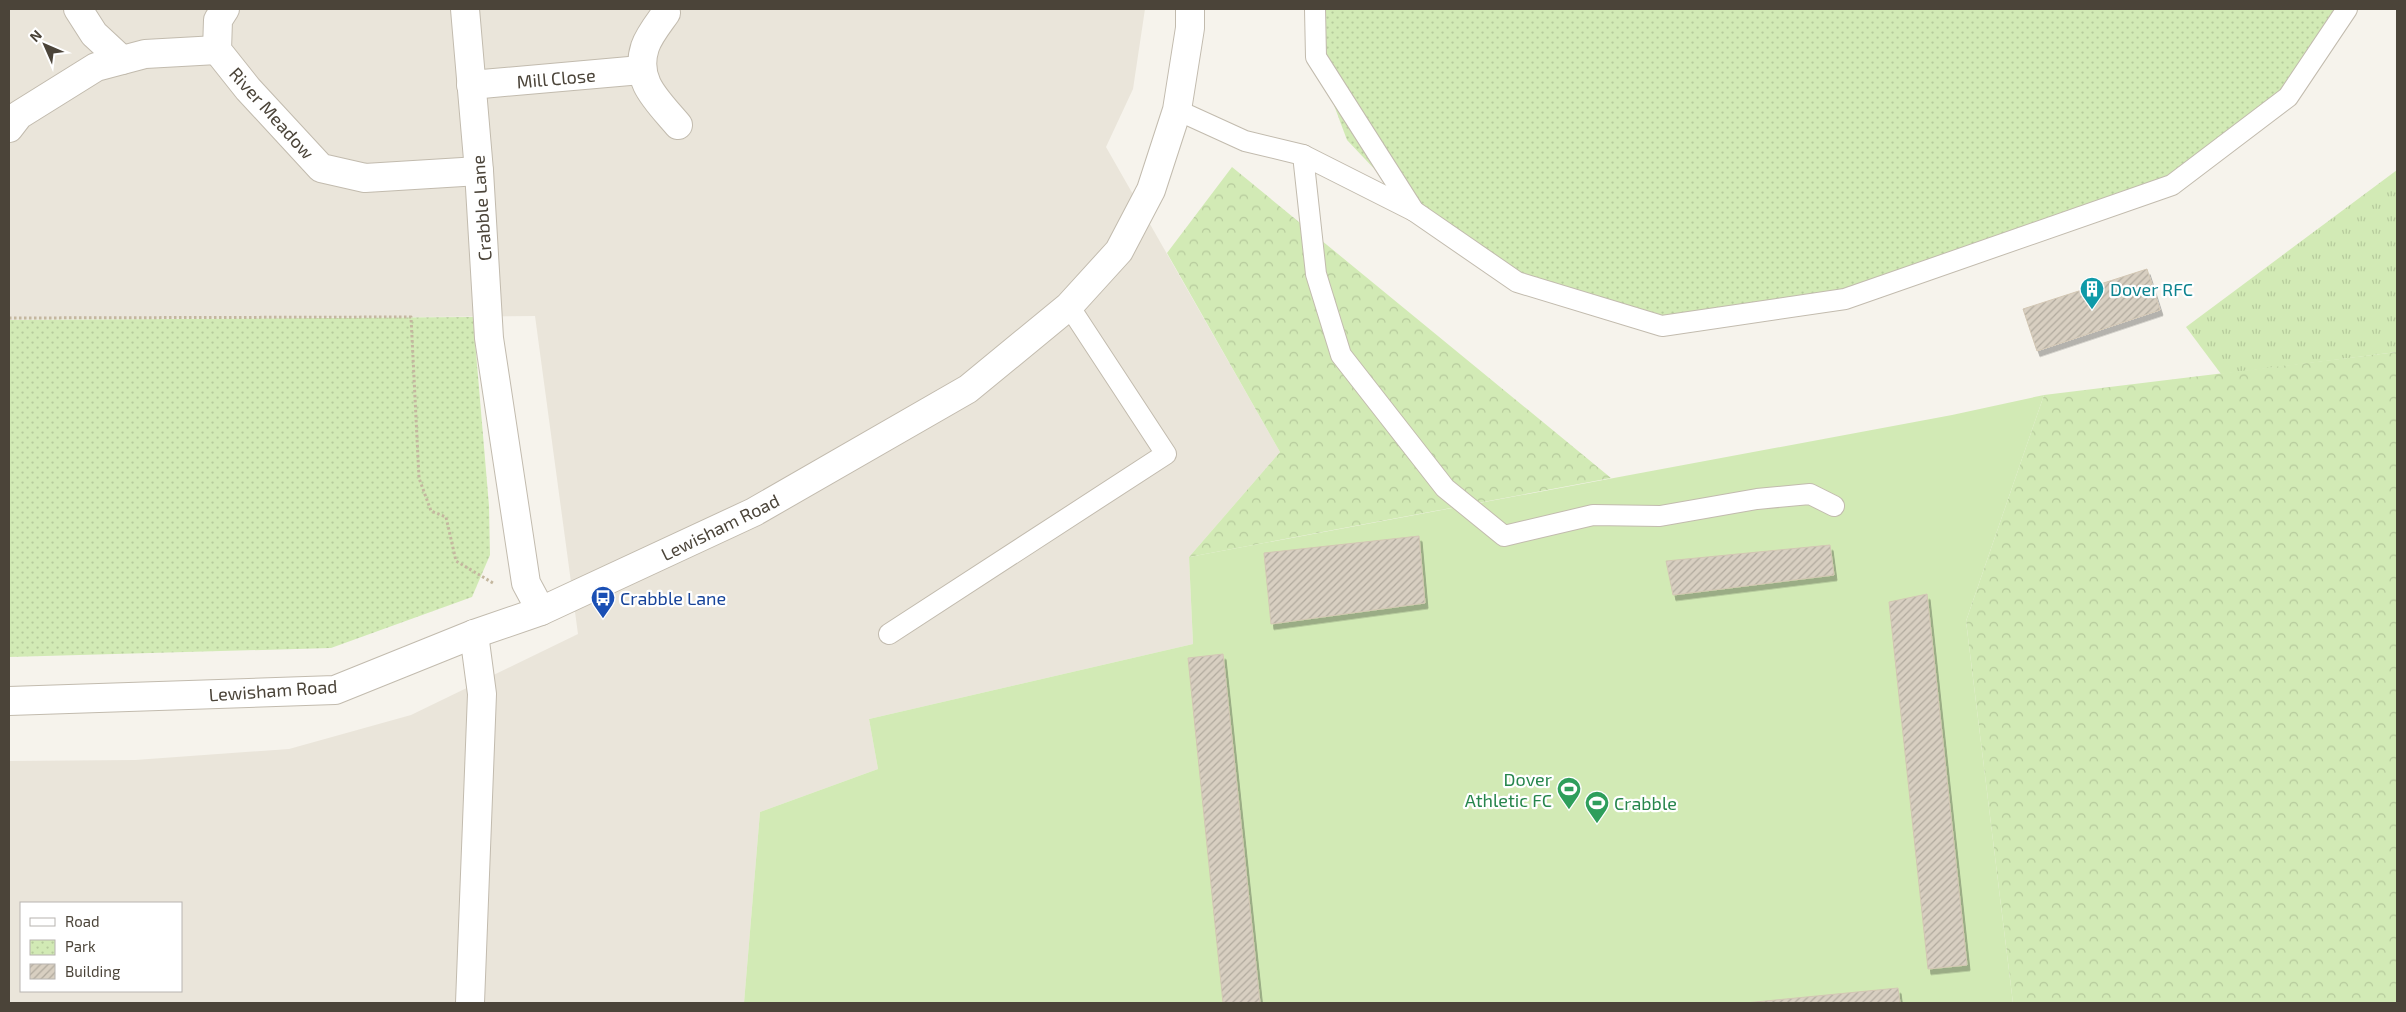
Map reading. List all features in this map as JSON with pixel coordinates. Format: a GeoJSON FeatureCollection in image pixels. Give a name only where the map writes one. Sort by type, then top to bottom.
{"type":"FeatureCollection","features":[{"type":"Feature","properties":{"kind":"street"},"geometry":{"type":"LineString","coordinates":[[78,9],[94,34],[122,60]]}},
{"type":"Feature","properties":{"kind":"street","name":"River Meadow"},"geometry":{"type":"LineString","coordinates":[[225,9],[218,20],[217,50],[248,89],[321,168],[365,178],[479,171]]}},
{"type":"Feature","properties":{"kind":"street","name":"Crabble Lane"},"geometry":{"type":"LineString","coordinates":[[466,9],[479,171],[489,338],[526,583],[541,611]]}},
{"type":"Feature","properties":{"kind":"street","name":"Lewisham Road"},"geometry":{"type":"LineString","coordinates":[[9,701],[335,690],[474,634],[541,611],[763,508],[968,388],[1069,306],[1119,251],[1151,190],[1177,110],[1190,28],[1190,9]]}},
{"type":"Feature","properties":{"kind":"street"},"geometry":{"type":"LineString","coordinates":[[666,13],[646,46],[641,70],[652,94],[678,125]]}},
{"type":"Feature","properties":{"kind":"street","name":"River Meadow"},"geometry":{"type":"LineString","coordinates":[[9,128],[19,115],[96,67],[145,54],[217,50]]}},
{"type":"Feature","properties":{"kind":"street","name":"Mill Close"},"geometry":{"type":"LineString","coordinates":[[471,85],[641,70]]}},
{"type":"Feature","properties":{"kind":"street"},"geometry":{"type":"LineString","coordinates":[[470,1003],[482,694],[474,634]]}},
{"type":"Feature","properties":{"kind":"lane"},"geometry":{"type":"LineString","coordinates":[[1315,9],[1316,57],[1414,210]]}},
{"type":"Feature","properties":{"kind":"lane"},"geometry":{"type":"LineString","coordinates":[[1177,110],[1245,141],[1303,155],[1414,210],[1517,282],[1662,326],[1845,299],[2172,185],[2288,97],[2347,9]]}},
{"type":"Feature","properties":{"kind":"lane"},"geometry":{"type":"LineString","coordinates":[[1303,155],[1316,274],[1341,355],[1445,488],[1504,536],[1593,515],[1660,516],[1757,499],[1810,494],[1834,506]]}},
{"type":"Feature","properties":{"kind":"lane"},"geometry":{"type":"LineString","coordinates":[[889,634],[1166,454],[1069,306]]}},
{"type":"Feature","properties":{"kind":"path"},"geometry":{"type":"LineString","coordinates":[[9,318],[411,317],[419,478],[431,511],[446,517],[456,561],[498,586]]}},
{"type":"Feature","properties":{"kind":"shaded area"},"geometry":{"type":"Polygon","coordinates":[[[9,9],[1145,9],[1133,89],[1106,147],[1280,452],[1189,557],[1193,644],[869,719],[878,769],[760,812],[744,1003],[9,1003],[9,761],[135,760],[289,749],[411,715],[578,634],[535,316],[9,320],[9,9]]]}},
{"type":"Feature","properties":{"kind":"green space"},"geometry":{"type":"Polygon","coordinates":[[[1315,9],[2347,9],[2288,97],[2172,185],[1845,299],[1662,326],[1517,282],[1414,211],[1347,140],[1316,57],[1315,9]]]}},
{"type":"Feature","properties":{"kind":"green space"},"geometry":{"type":"Polygon","coordinates":[[[1232,167],[1611,478],[1189,557],[1280,452],[1167,253],[1232,167]]]}},
{"type":"Feature","properties":{"kind":"green space"},"geometry":{"type":"Polygon","coordinates":[[[2397,170],[2397,352],[2221,374],[2186,327],[2397,170]]]}},
{"type":"Feature","properties":{"kind":"green space"},"geometry":{"type":"Polygon","coordinates":[[[473,317],[489,506],[490,555],[472,597],[331,648],[9,657],[9,320],[473,317]]]}},
{"type":"Feature","properties":{"kind":"green space"},"geometry":{"type":"Polygon","coordinates":[[[2397,352],[2397,1003],[2013,1003],[1966,621],[2044,395],[2397,352]]]}},
{"type":"Feature","properties":{"kind":"green space","name":"Crabble"},"geometry":{"type":"Polygon","coordinates":[[[2044,395],[1966,621],[2013,1003],[744,1003],[760,812],[878,769],[869,719],[1193,644],[1189,557],[1952,415],[2044,395]]]}},
{"type":"Feature","properties":{"kind":"building","name":"Dover RFC"},"geometry":{"type":"Polygon","coordinates":[[[2147,269],[2160,310],[2037,351],[2023,309],[2147,269]]]}},
{"type":"Feature","properties":{"kind":"building"},"geometry":{"type":"Polygon","coordinates":[[[1419,536],[1425,603],[1271,624],[1264,553],[1419,536]]]}},
{"type":"Feature","properties":{"kind":"building"},"geometry":{"type":"Polygon","coordinates":[[[1830,545],[1834,575],[1673,595],[1666,561],[1830,545]]]}},
{"type":"Feature","properties":{"kind":"building"},"geometry":{"type":"Polygon","coordinates":[[[1927,594],[1967,965],[1928,969],[1889,602],[1927,594]]]}},
{"type":"Feature","properties":{"kind":"building"},"geometry":{"type":"Polygon","coordinates":[[[1223,654],[1260,1003],[1223,1003],[1188,658],[1223,654]]]}},
{"type":"Feature","properties":{"kind":"building"},"geometry":{"type":"Polygon","coordinates":[[[1898,988],[1900,1003],[1745,1003],[1898,988]]]}},
{"type":"Feature","properties":{"kind":"place","name":"Dover RFC"},"geometry":{"type":"Point","coordinates":[2092,310]}},
{"type":"Feature","properties":{"kind":"place","name":"Crabble Lane"},"geometry":{"type":"Point","coordinates":[603,619]}},
{"type":"Feature","properties":{"kind":"place","name":"Dover Athletic FC"},"geometry":{"type":"Point","coordinates":[1569,810]}},
{"type":"Feature","properties":{"kind":"place","name":"Crabble"},"geometry":{"type":"Point","coordinates":[1597,824]}}]}
